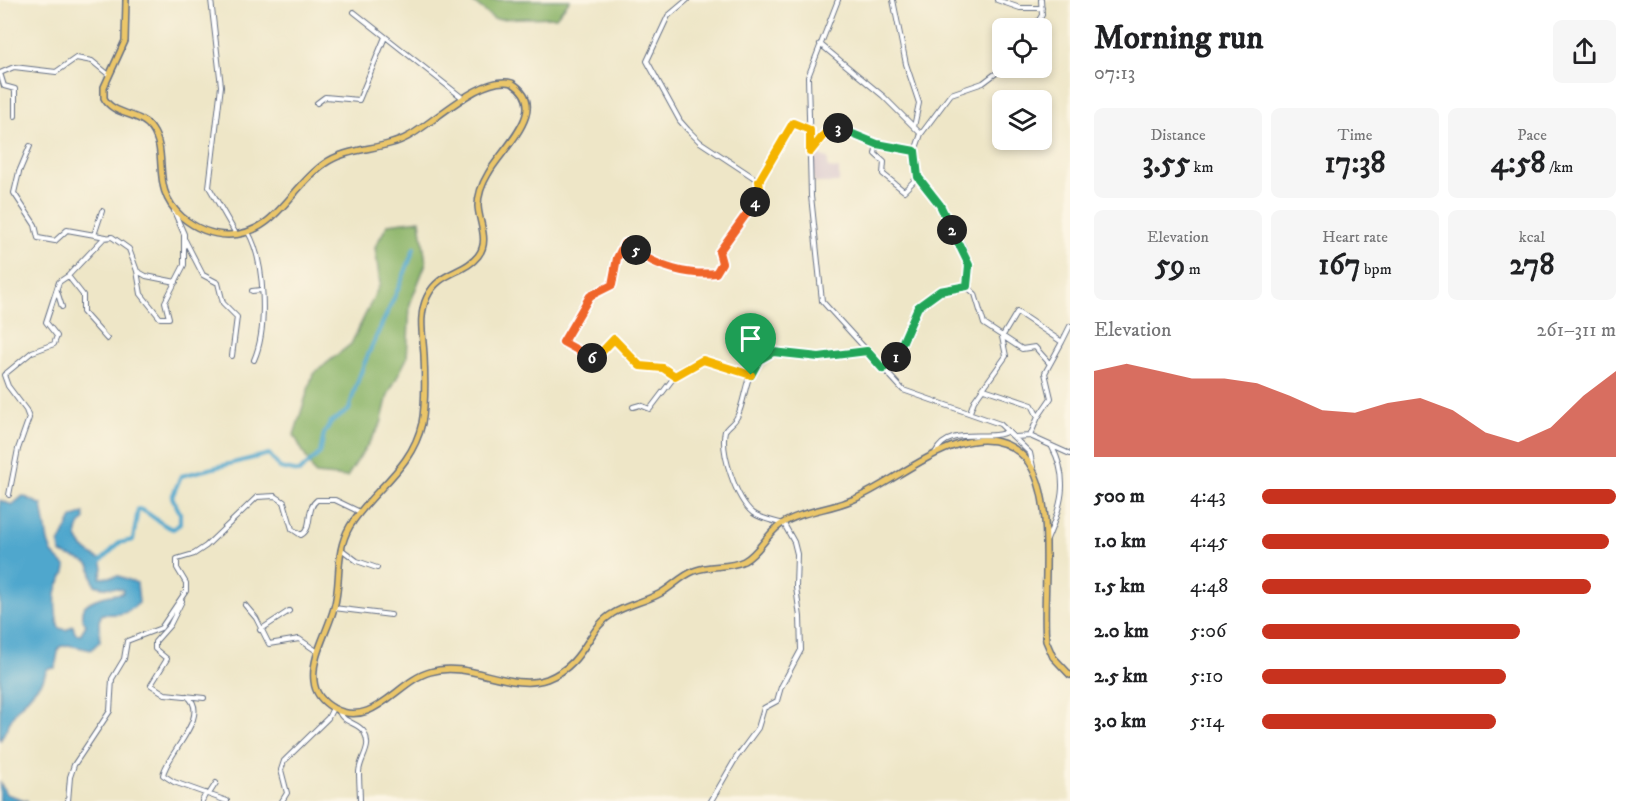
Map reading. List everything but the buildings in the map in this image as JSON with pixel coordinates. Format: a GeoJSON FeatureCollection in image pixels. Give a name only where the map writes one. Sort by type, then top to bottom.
{"type":"FeatureCollection","features":[{"type":"Feature","properties":{"kind":"main road"},"geometry":{"type":"LineString","coordinates":[[126,0],[125,41],[109,75],[104,93],[106,102],[148,123],[156,134],[163,189],[172,206],[183,218],[200,229],[236,235],[248,232],[273,217],[306,180],[325,163],[341,155],[399,141],[490,83],[512,83],[526,97],[527,116],[488,173],[482,186],[478,207],[484,238],[480,253],[476,259],[450,272],[433,286],[422,310],[424,411],[415,443],[398,472],[360,512],[346,533],[341,549],[334,608],[314,669],[316,690],[336,709],[363,712],[378,707],[422,675],[437,670],[472,671],[523,681],[546,679],[567,668],[606,618],[613,613],[656,596],[694,571],[743,561],[784,524],[872,491],[935,454],[959,443],[985,439],[1009,446],[1033,467],[1043,495],[1046,641],[1053,657],[1070,675]]}},
{"type":"Feature","properties":{"kind":"street"},"geometry":{"type":"LineString","coordinates":[[211,0],[221,86],[209,187],[236,235]]}},
{"type":"Feature","properties":{"kind":"street"},"geometry":{"type":"LineString","coordinates":[[687,0],[668,16],[647,61],[687,130],[700,142],[759,181]]}},
{"type":"Feature","properties":{"kind":"street"},"geometry":{"type":"LineString","coordinates":[[838,0],[808,77],[813,223],[821,298],[827,310],[907,393],[995,422],[1015,437],[1032,456],[1033,467]]}},
{"type":"Feature","properties":{"kind":"street"},"geometry":{"type":"LineString","coordinates":[[893,0],[906,64],[919,103],[914,127]]}},
{"type":"Feature","properties":{"kind":"street"},"geometry":{"type":"LineString","coordinates":[[997,0],[1020,8],[1042,8]]}},
{"type":"Feature","properties":{"kind":"street"},"geometry":{"type":"LineString","coordinates":[[1040,18],[1041,0]]}},
{"type":"Feature","properties":{"kind":"street"},"geometry":{"type":"LineString","coordinates":[[354,12],[465,99]]}},
{"type":"Feature","properties":{"kind":"street"},"geometry":{"type":"LineString","coordinates":[[317,103],[326,97],[359,100],[385,38]]}},
{"type":"Feature","properties":{"kind":"street"},"geometry":{"type":"LineString","coordinates":[[820,44],[883,96],[921,134]]}},
{"type":"Feature","properties":{"kind":"street"},"geometry":{"type":"LineString","coordinates":[[15,116],[15,89],[4,86],[0,73],[14,67],[56,72],[76,58],[92,62],[109,75]]}},
{"type":"Feature","properties":{"kind":"street"},"geometry":{"type":"LineString","coordinates":[[967,286],[970,271],[963,247],[940,205],[918,177],[915,151],[921,134],[951,94],[983,83],[992,76]]}},
{"type":"Feature","properties":{"kind":"street"},"geometry":{"type":"LineString","coordinates":[[675,376],[663,368],[640,366],[614,339],[594,359],[563,342],[590,296],[612,285],[617,258],[626,243],[644,256],[670,267],[710,273],[719,271],[722,263],[719,252],[754,204],[760,189],[759,181],[793,123],[810,130]]}},
{"type":"Feature","properties":{"kind":"street"},"geometry":{"type":"LineString","coordinates":[[810,152],[832,126],[877,144],[915,151]]}},
{"type":"Feature","properties":{"kind":"street"},"geometry":{"type":"LineString","coordinates":[[877,144],[875,154],[884,162],[883,174],[897,188],[904,191],[918,177]]}},
{"type":"Feature","properties":{"kind":"street"},"geometry":{"type":"LineString","coordinates":[[30,146],[19,171],[14,193],[35,225],[38,238],[55,241],[67,230],[112,237],[126,246],[137,271],[141,294],[162,318],[170,317],[165,302],[184,265],[184,236]]}},
{"type":"Feature","properties":{"kind":"street"},"geometry":{"type":"LineString","coordinates":[[172,206],[203,275],[218,283],[223,303],[237,317],[232,356]]}},
{"type":"Feature","properties":{"kind":"street"},"geometry":{"type":"LineString","coordinates":[[94,235],[102,211]]}},
{"type":"Feature","properties":{"kind":"street"},"geometry":{"type":"LineString","coordinates":[[248,232],[258,254],[261,291],[260,335],[254,360]]}},
{"type":"Feature","properties":{"kind":"street"},"geometry":{"type":"LineString","coordinates":[[9,495],[15,461],[29,418],[27,410],[8,386],[4,375],[32,352],[56,342],[57,336],[46,322],[60,280],[68,276],[106,237]]}},
{"type":"Feature","properties":{"kind":"street"},"geometry":{"type":"LineString","coordinates":[[137,271],[142,275],[176,282]]}},
{"type":"Feature","properties":{"kind":"street"},"geometry":{"type":"LineString","coordinates":[[68,276],[83,295],[83,312],[106,339]]}},
{"type":"Feature","properties":{"kind":"street"},"geometry":{"type":"LineString","coordinates":[[967,286],[975,294],[984,324],[1022,349],[1035,347],[1050,364]]}},
{"type":"Feature","properties":{"kind":"street"},"geometry":{"type":"LineString","coordinates":[[883,369],[898,355],[918,307],[940,291],[967,286]]}},
{"type":"Feature","properties":{"kind":"street"},"geometry":{"type":"LineString","coordinates":[[56,289],[62,307]]}},
{"type":"Feature","properties":{"kind":"street"},"geometry":{"type":"LineString","coordinates":[[252,291],[261,291]]}},
{"type":"Feature","properties":{"kind":"street"},"geometry":{"type":"LineString","coordinates":[[970,412],[1006,356],[1002,337],[1018,312],[1062,342]]}},
{"type":"Feature","properties":{"kind":"street"},"geometry":{"type":"LineString","coordinates":[[1030,436],[1038,417],[1052,396],[1045,373],[1070,326]]}},
{"type":"Feature","properties":{"kind":"street"},"geometry":{"type":"LineString","coordinates":[[711,801],[736,758],[754,735],[764,708],[777,700],[781,687],[800,653],[797,554],[784,524],[752,512],[734,483],[726,454],[725,431],[737,417],[751,375],[759,360],[773,352],[819,357],[867,351]]}},
{"type":"Feature","properties":{"kind":"street"},"geometry":{"type":"LineString","coordinates":[[633,407],[640,405],[650,409],[675,376],[703,360],[751,375]]}},
{"type":"Feature","properties":{"kind":"street"},"geometry":{"type":"LineString","coordinates":[[984,389],[1032,405],[1038,417]]}},
{"type":"Feature","properties":{"kind":"street"},"geometry":{"type":"LineString","coordinates":[[935,454],[941,444],[957,438],[1001,434],[1008,431]]}},
{"type":"Feature","properties":{"kind":"street"},"geometry":{"type":"LineString","coordinates":[[1015,437],[1030,436],[1070,454]]}},
{"type":"Feature","properties":{"kind":"street"},"geometry":{"type":"LineString","coordinates":[[1045,545],[1065,481],[1062,465],[1052,447]]}},
{"type":"Feature","properties":{"kind":"street"},"geometry":{"type":"LineString","coordinates":[[204,698],[165,694],[151,684],[158,678],[167,658],[155,649],[155,642],[170,625],[188,586],[177,568],[177,559],[194,554],[207,546],[257,497],[271,496],[282,500],[292,529],[301,535],[307,530],[311,506],[318,500],[335,500],[360,512]]}},
{"type":"Feature","properties":{"kind":"street"},"geometry":{"type":"LineString","coordinates":[[341,549],[357,561],[376,568]]}},
{"type":"Feature","properties":{"kind":"street"},"geometry":{"type":"LineString","coordinates":[[68,801],[70,777],[74,765],[110,711],[112,679],[124,659],[127,641],[161,628],[184,595]]}},
{"type":"Feature","properties":{"kind":"street"},"geometry":{"type":"LineString","coordinates":[[245,605],[256,618],[260,630],[270,645],[299,639],[319,652]]}},
{"type":"Feature","properties":{"kind":"street"},"geometry":{"type":"LineString","coordinates":[[334,608],[391,615]]}},
{"type":"Feature","properties":{"kind":"street"},"geometry":{"type":"LineString","coordinates":[[260,630],[289,611]]}},
{"type":"Feature","properties":{"kind":"street"},"geometry":{"type":"LineString","coordinates":[[187,696],[194,704],[194,719],[175,748],[163,775],[174,782],[226,801]]}},
{"type":"Feature","properties":{"kind":"street"},"geometry":{"type":"LineString","coordinates":[[282,801],[287,793],[281,770],[284,761],[336,709],[342,717],[361,728],[366,737],[367,753],[359,771],[360,801]]}},
{"type":"Feature","properties":{"kind":"street"},"geometry":{"type":"LineString","coordinates":[[202,801],[216,783]]}},
{"type":"Feature","properties":{"kind":"shaded area"},"geometry":{"type":"Polygon","coordinates":[[[811,153],[828,158],[828,168],[839,169],[839,183],[814,183],[811,153]]]}},
{"type":"Feature","properties":{"kind":"green space"},"geometry":{"type":"Polygon","coordinates":[[[470,0],[570,0],[556,17],[494,19],[470,0]]]}},
{"type":"Feature","properties":{"kind":"green space"},"geometry":{"type":"Polygon","coordinates":[[[420,220],[426,263],[410,304],[407,358],[388,395],[381,424],[347,477],[315,474],[294,435],[313,374],[351,344],[380,284],[375,247],[388,224],[420,220]]]}},
{"type":"Feature","properties":{"kind":"water"},"geometry":{"type":"Polygon","coordinates":[[[23,496],[42,505],[52,553],[66,567],[56,593],[59,628],[66,630],[73,626],[75,633],[80,635],[86,625],[82,617],[82,610],[86,605],[108,595],[123,593],[120,589],[95,585],[89,565],[60,552],[59,544],[72,518],[84,513],[85,519],[79,526],[77,538],[89,553],[101,560],[103,568],[100,578],[119,576],[137,583],[139,603],[121,614],[102,614],[99,621],[100,641],[91,650],[68,645],[59,647],[55,668],[47,669],[43,680],[15,712],[0,741],[0,500],[12,505],[23,496]]]}},
{"type":"Feature","properties":{"kind":"water"},"geometry":{"type":"Polygon","coordinates":[[[0,782],[6,794],[28,801],[0,801],[0,782]]]}},
{"type":"Feature","properties":{"kind":"waterway"},"geometry":{"type":"LineString","coordinates":[[100,562],[119,543],[133,540],[138,509],[173,529],[180,524],[180,513],[172,497],[181,476],[269,454],[280,468],[299,472],[320,453],[324,434],[331,422],[349,410],[371,348],[407,269],[414,248]]}},
{"type":"Feature","properties":{"kind":"route"},"geometry":{"type":"LineString","coordinates":[[793,123],[810,130],[810,152],[832,126],[877,144],[915,151],[918,177],[940,205],[946,220],[963,247],[970,271],[967,286],[940,291],[918,307],[898,355],[883,369],[867,351],[819,357],[773,352],[759,360],[751,375],[701,360],[675,376],[671,371],[663,368],[640,366],[614,339],[594,359],[563,342],[590,296],[612,285],[617,258],[626,243],[644,256],[670,267],[710,273],[719,271],[722,267],[722,258],[719,252],[754,204],[760,189],[759,181],[793,123]]}}]}
